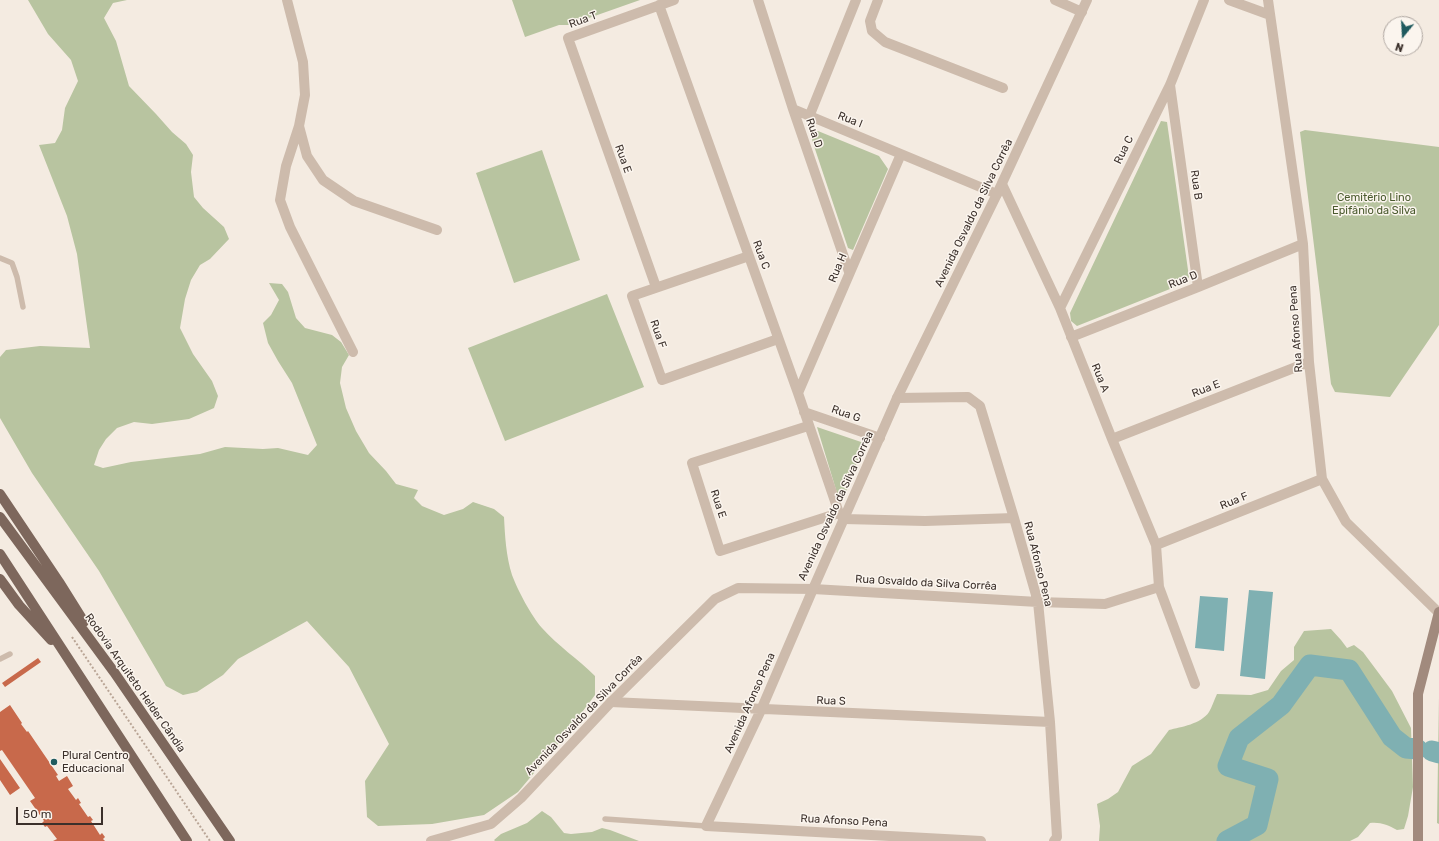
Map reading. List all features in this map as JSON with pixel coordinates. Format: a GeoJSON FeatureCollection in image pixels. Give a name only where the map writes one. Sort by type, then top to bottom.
{"type":"FeatureCollection","features":[{"type":"Feature","properties":{"kind":"main road"},"geometry":{"type":"LineString","coordinates":[[0,494],[60,582],[114,672]]}},
{"type":"Feature","properties":{"kind":"main road","name":"Rodovia Arquiteto Helder Cândia"},"geometry":{"type":"LineString","coordinates":[[0,517],[114,672],[230,841]]}},
{"type":"Feature","properties":{"kind":"main road"},"geometry":{"type":"LineString","coordinates":[[1,556],[187,841]]}},
{"type":"Feature","properties":{"kind":"main road"},"geometry":{"type":"LineString","coordinates":[[0,579],[24,610],[47,636],[64,652]]}},
{"type":"Feature","properties":{"kind":"main road"},"geometry":{"type":"LineString","coordinates":[[1418,841],[1418,694],[1439,612]]}},
{"type":"Feature","properties":{"kind":"street"},"geometry":{"type":"LineString","coordinates":[[288,0],[303,62],[305,95],[299,126],[286,166],[280,200],[290,227],[353,352]]}},
{"type":"Feature","properties":{"kind":"street","name":"Rua T"},"geometry":{"type":"LineString","coordinates":[[568,38],[674,0]]}},
{"type":"Feature","properties":{"kind":"street","name":"Rua D"},"geometry":{"type":"LineString","coordinates":[[758,0],[793,110],[849,272]]}},
{"type":"Feature","properties":{"kind":"street"},"geometry":{"type":"LineString","coordinates":[[809,117],[856,0]]}},
{"type":"Feature","properties":{"kind":"street"},"geometry":{"type":"LineString","coordinates":[[878,0],[870,21],[872,31],[885,42],[1003,88]]}},
{"type":"Feature","properties":{"kind":"street"},"geometry":{"type":"LineString","coordinates":[[1055,0],[1082,12]]}},
{"type":"Feature","properties":{"kind":"street","name":"Avenida Osvaldo da Silva Corrêa"},"geometry":{"type":"LineString","coordinates":[[431,841],[491,824],[521,798],[611,702],[715,599],[738,588],[813,589],[842,516],[880,438],[897,398],[998,194],[1087,0]]}},
{"type":"Feature","properties":{"kind":"street","name":"Rua C"},"geometry":{"type":"LineString","coordinates":[[1060,308],[1170,85],[1204,0]]}},
{"type":"Feature","properties":{"kind":"street"},"geometry":{"type":"LineString","coordinates":[[1229,0],[1270,15]]}},
{"type":"Feature","properties":{"kind":"street","name":"Rua Afonso Pena"},"geometry":{"type":"LineString","coordinates":[[1268,0],[1303,244],[1309,362],[1322,479],[1346,522],[1439,612]]}},
{"type":"Feature","properties":{"kind":"street","name":"Rua C"},"geometry":{"type":"LineString","coordinates":[[659,5],[798,393],[808,426],[842,516]]}},
{"type":"Feature","properties":{"kind":"street","name":"Rua E"},"geometry":{"type":"LineString","coordinates":[[568,38],[656,287]]}},
{"type":"Feature","properties":{"kind":"street","name":"Rua B"},"geometry":{"type":"LineString","coordinates":[[1170,85],[1198,287]]}},
{"type":"Feature","properties":{"kind":"street","name":"Rua I"},"geometry":{"type":"LineString","coordinates":[[793,110],[998,194]]}},
{"type":"Feature","properties":{"kind":"street"},"geometry":{"type":"LineString","coordinates":[[299,126],[306,156],[323,180],[354,201],[437,230]]}},
{"type":"Feature","properties":{"kind":"street","name":"Rua H"},"geometry":{"type":"LineString","coordinates":[[798,393],[901,154]]}},
{"type":"Feature","properties":{"kind":"street","name":"Rua A"},"geometry":{"type":"LineString","coordinates":[[1002,184],[1060,308],[1156,545],[1159,587],[1195,684]]}},
{"type":"Feature","properties":{"kind":"street","name":"Rua D"},"geometry":{"type":"LineString","coordinates":[[1071,337],[1303,244]]}},
{"type":"Feature","properties":{"kind":"street","name":"Rua F"},"geometry":{"type":"LineString","coordinates":[[749,256],[632,296],[662,380],[778,339]]}},
{"type":"Feature","properties":{"kind":"street","name":"Rua E"},"geometry":{"type":"LineString","coordinates":[[1112,439],[1309,362]]}},
{"type":"Feature","properties":{"kind":"street","name":"Rua Afonso Pena"},"geometry":{"type":"LineString","coordinates":[[897,398],[968,397],[980,406],[1038,602],[1050,722],[1057,838],[1054,841]]}},
{"type":"Feature","properties":{"kind":"street","name":"Rua G"},"geometry":{"type":"LineString","coordinates":[[804,412],[880,438]]}},
{"type":"Feature","properties":{"kind":"street","name":"Rua E"},"geometry":{"type":"LineString","coordinates":[[808,426],[692,464],[720,551],[842,516]]}},
{"type":"Feature","properties":{"kind":"street","name":"Rua F"},"geometry":{"type":"LineString","coordinates":[[1156,545],[1322,479]]}},
{"type":"Feature","properties":{"kind":"street"},"geometry":{"type":"LineString","coordinates":[[842,516],[925,521],[1014,518]]}},
{"type":"Feature","properties":{"kind":"street"},"geometry":{"type":"LineString","coordinates":[[1038,602],[1105,604],[1159,587]]}},
{"type":"Feature","properties":{"kind":"street","name":"Rua Osvaldo da Silva Corrêa"},"geometry":{"type":"LineString","coordinates":[[813,589],[1038,602]]}},
{"type":"Feature","properties":{"kind":"street","name":"Avenida Afonso Pena"},"geometry":{"type":"LineString","coordinates":[[706,826],[761,710],[813,589]]}},
{"type":"Feature","properties":{"kind":"street","name":"Rua S"},"geometry":{"type":"LineString","coordinates":[[611,702],[1050,722]]}},
{"type":"Feature","properties":{"kind":"street","name":"Rua Afonso Pena"},"geometry":{"type":"LineString","coordinates":[[706,826],[981,841]]}},
{"type":"Feature","properties":{"kind":"lane"},"geometry":{"type":"LineString","coordinates":[[0,258],[12,264],[17,277],[23,307]]}},
{"type":"Feature","properties":{"kind":"lane"},"geometry":{"type":"LineString","coordinates":[[0,659],[10,654]]}},
{"type":"Feature","properties":{"kind":"lane"},"geometry":{"type":"LineString","coordinates":[[605,819],[706,826]]}},
{"type":"Feature","properties":{"kind":"path"},"geometry":{"type":"LineString","coordinates":[[72,637],[210,841]]}},
{"type":"Feature","properties":{"kind":"green space"},"geometry":{"type":"Polygon","coordinates":[[[28,0],[127,0],[113,3],[104,18],[116,41],[129,86],[172,132],[186,144],[193,155],[191,172],[194,197],[203,208],[224,227],[229,239],[210,259],[200,265],[191,280],[185,299],[180,328],[193,354],[212,381],[218,396],[214,408],[189,419],[152,424],[134,422],[117,428],[106,439],[99,450],[94,465],[103,468],[131,462],[200,454],[225,447],[263,449],[278,448],[308,455],[317,445],[292,383],[268,343],[263,323],[271,315],[279,300],[269,283],[282,284],[288,292],[296,318],[305,328],[332,335],[341,342],[349,355],[342,367],[340,383],[346,408],[356,431],[369,453],[396,484],[418,490],[414,498],[422,506],[444,515],[463,509],[473,502],[494,509],[504,517],[508,561],[512,575],[525,603],[548,635],[595,676],[595,695],[555,748],[518,792],[484,815],[432,824],[378,826],[367,817],[365,781],[389,744],[349,667],[307,621],[238,659],[223,675],[197,692],[183,695],[166,686],[99,571],[32,473],[0,418],[0,357],[6,350],[40,346],[90,348],[77,254],[67,216],[39,145],[55,143],[62,130],[65,108],[78,81],[71,60],[48,34],[28,0]]]}},
{"type":"Feature","properties":{"kind":"green space"},"geometry":{"type":"Polygon","coordinates":[[[512,0],[640,0],[569,25],[559,25],[525,37],[512,0]]]}},
{"type":"Feature","properties":{"kind":"green space"},"geometry":{"type":"Polygon","coordinates":[[[1161,121],[1167,122],[1189,277],[1185,283],[1077,326],[1071,321],[1070,313],[1161,121]]]}},
{"type":"Feature","properties":{"kind":"green space","name":"Cemitério Lino Epifânio da Silva"},"geometry":{"type":"Polygon","coordinates":[[[1305,130],[1439,147],[1439,325],[1390,397],[1335,392],[1331,384],[1300,132],[1305,130]]]}},
{"type":"Feature","properties":{"kind":"green space"},"geometry":{"type":"Polygon","coordinates":[[[818,131],[879,156],[888,169],[853,250],[848,248],[813,143],[810,132],[818,131]]]}},
{"type":"Feature","properties":{"kind":"green space"},"geometry":{"type":"Polygon","coordinates":[[[542,150],[580,260],[514,283],[476,173],[542,150]]]}},
{"type":"Feature","properties":{"kind":"green space"},"geometry":{"type":"Polygon","coordinates":[[[607,294],[644,387],[505,441],[468,348],[607,294]]]}},
{"type":"Feature","properties":{"kind":"green space"},"geometry":{"type":"Polygon","coordinates":[[[817,427],[864,443],[845,495],[837,493],[817,427]]]}},
{"type":"Feature","properties":{"kind":"green space"},"geometry":{"type":"Polygon","coordinates":[[[1331,629],[1347,648],[1354,645],[1363,652],[1392,691],[1411,728],[1413,787],[1404,829],[1397,830],[1384,824],[1370,823],[1358,837],[1350,841],[1099,841],[1100,826],[1097,804],[1118,792],[1132,766],[1151,754],[1169,730],[1196,722],[1205,716],[1209,712],[1217,694],[1251,695],[1268,690],[1281,671],[1294,660],[1294,647],[1304,631],[1331,629]]]}},
{"type":"Feature","properties":{"kind":"green space"},"geometry":{"type":"Polygon","coordinates":[[[1439,697],[1439,824],[1437,823],[1439,697]]]}},
{"type":"Feature","properties":{"kind":"green space"},"geometry":{"type":"Polygon","coordinates":[[[542,811],[551,817],[564,833],[571,834],[592,832],[602,828],[639,841],[494,840],[501,834],[527,823],[542,811]]]}},
{"type":"Feature","properties":{"kind":"water"},"geometry":{"type":"Polygon","coordinates":[[[1249,590],[1273,592],[1265,679],[1240,676],[1249,590]]]}},
{"type":"Feature","properties":{"kind":"water"},"geometry":{"type":"Polygon","coordinates":[[[1200,596],[1228,598],[1224,651],[1195,648],[1200,596]]]}},
{"type":"Feature","properties":{"kind":"building"},"geometry":{"type":"Polygon","coordinates":[[[38,658],[41,662],[5,687],[2,683],[38,658]]]}},
{"type":"Feature","properties":{"kind":"building"},"geometry":{"type":"Polygon","coordinates":[[[10,705],[22,723],[21,724],[27,732],[28,731],[58,775],[56,776],[59,781],[67,776],[73,786],[68,789],[76,800],[78,798],[81,803],[79,804],[88,817],[90,816],[93,820],[91,821],[100,835],[102,833],[105,837],[103,839],[105,841],[53,841],[57,839],[47,826],[45,827],[42,823],[44,821],[30,801],[35,798],[2,750],[0,751],[0,712],[10,705]]]}},
{"type":"Feature","properties":{"kind":"building"},"geometry":{"type":"Polygon","coordinates":[[[0,759],[20,788],[10,795],[0,780],[0,759]]]}},
{"type":"Feature","properties":{"kind":"waterway"},"geometry":{"type":"LineString","coordinates":[[1227,841],[1257,825],[1268,779],[1228,766],[1239,738],[1281,705],[1310,665],[1349,670],[1392,737],[1406,748],[1417,749]]}},
{"type":"Feature","properties":{"kind":"waterway"},"geometry":{"type":"LineString","coordinates":[[1432,751],[1439,753]]}},
{"type":"Feature","properties":{"kind":"place","name":"Plural Centro Educacional"},"geometry":{"type":"Point","coordinates":[54,762]}}]}
